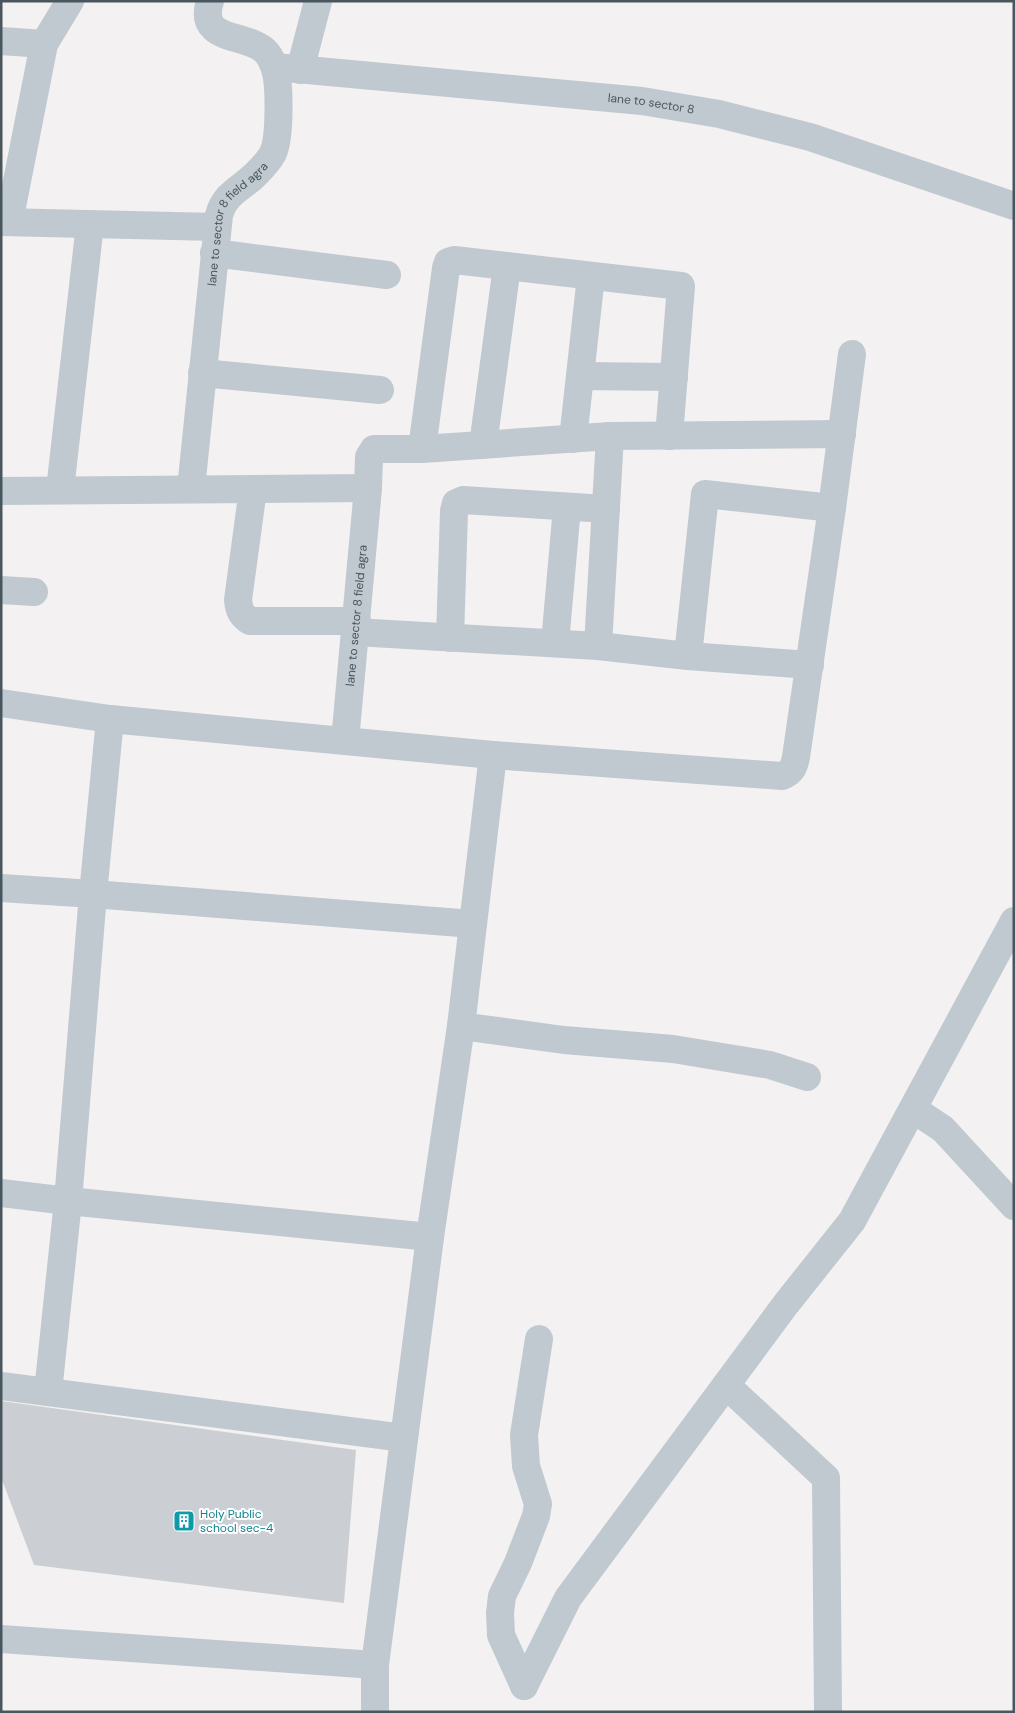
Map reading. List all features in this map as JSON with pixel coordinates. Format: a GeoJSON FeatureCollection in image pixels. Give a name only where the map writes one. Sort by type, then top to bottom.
{"type":"FeatureCollection","features":[{"type":"Feature","properties":{"kind":"street"},"geometry":{"type":"LineString","coordinates":[[70,1],[44,44],[5,222],[90,224],[216,240],[387,275]]}},
{"type":"Feature","properties":{"kind":"street","name":"lane to sector 8 field agra"},"geometry":{"type":"LineString","coordinates":[[191,489],[221,206],[225,198],[266,164],[273,152],[276,138],[278,83],[287,69],[258,46],[217,32],[211,26],[208,16],[210,1]]}},
{"type":"Feature","properties":{"kind":"street"},"geometry":{"type":"LineString","coordinates":[[287,69],[318,1]]}},
{"type":"Feature","properties":{"kind":"street"},"geometry":{"type":"LineString","coordinates":[[1,41],[44,44]]}},
{"type":"Feature","properties":{"kind":"street","name":"lane to sector 8"},"geometry":{"type":"LineString","coordinates":[[287,69],[642,101],[719,114],[810,137],[1014,206]]}},
{"type":"Feature","properties":{"kind":"street"},"geometry":{"type":"LineString","coordinates":[[60,490],[90,224]]}},
{"type":"Feature","properties":{"kind":"street"},"geometry":{"type":"LineString","coordinates":[[669,436],[681,286],[454,260],[446,264],[422,449],[610,436],[669,436],[842,434]]}},
{"type":"Feature","properties":{"kind":"street"},"geometry":{"type":"LineString","coordinates":[[483,444],[507,266]]}},
{"type":"Feature","properties":{"kind":"street"},"geometry":{"type":"LineString","coordinates":[[572,439],[592,276]]}},
{"type":"Feature","properties":{"kind":"street"},"geometry":{"type":"LineString","coordinates":[[1,702],[110,719],[345,742],[782,776],[789,773],[794,767],[832,508],[852,354]]}},
{"type":"Feature","properties":{"kind":"street"},"geometry":{"type":"LineString","coordinates":[[202,373],[380,390]]}},
{"type":"Feature","properties":{"kind":"street"},"geometry":{"type":"LineString","coordinates":[[580,376],[674,377]]}},
{"type":"Feature","properties":{"kind":"street"},"geometry":{"type":"LineString","coordinates":[[598,646],[610,436]]}},
{"type":"Feature","properties":{"kind":"street","name":"lane to sector 8 field agra"},"geometry":{"type":"LineString","coordinates":[[345,742],[368,488],[369,457],[374,449],[422,449]]}},
{"type":"Feature","properties":{"kind":"street"},"geometry":{"type":"LineString","coordinates":[[1,491],[368,488]]}},
{"type":"Feature","properties":{"kind":"street"},"geometry":{"type":"LineString","coordinates":[[253,489],[238,600],[239,609],[243,617],[250,621],[356,626],[450,638],[598,646],[688,656],[810,664]]}},
{"type":"Feature","properties":{"kind":"street"},"geometry":{"type":"LineString","coordinates":[[688,656],[705,494],[832,508]]}},
{"type":"Feature","properties":{"kind":"street"},"geometry":{"type":"LineString","coordinates":[[450,638],[454,511],[456,503],[463,500],[606,509]]}},
{"type":"Feature","properties":{"kind":"street"},"geometry":{"type":"LineString","coordinates":[[555,643],[567,507]]}},
{"type":"Feature","properties":{"kind":"street"},"geometry":{"type":"LineString","coordinates":[[1,590],[34,592]]}},
{"type":"Feature","properties":{"kind":"street"},"geometry":{"type":"LineString","coordinates":[[48,1392],[68,1202],[93,894],[110,719]]}},
{"type":"Feature","properties":{"kind":"street"},"geometry":{"type":"LineString","coordinates":[[375,1712],[375,1665],[430,1237],[461,1026],[493,755]]}},
{"type":"Feature","properties":{"kind":"street"},"geometry":{"type":"LineString","coordinates":[[1,888],[472,924]]}},
{"type":"Feature","properties":{"kind":"street"},"geometry":{"type":"LineString","coordinates":[[539,1339],[524,1435],[526,1466],[538,1504],[536,1516],[522,1554],[502,1596],[500,1614],[501,1635],[524,1686],[568,1598],[786,1304],[852,1221],[913,1109],[1004,955],[1014,921]]}},
{"type":"Feature","properties":{"kind":"street"},"geometry":{"type":"LineString","coordinates":[[461,1026],[564,1040],[673,1048],[770,1065],[807,1077]]}},
{"type":"Feature","properties":{"kind":"street"},"geometry":{"type":"LineString","coordinates":[[913,1109],[943,1130],[1014,1206]]}},
{"type":"Feature","properties":{"kind":"street"},"geometry":{"type":"LineString","coordinates":[[1,1193],[68,1202],[430,1237]]}},
{"type":"Feature","properties":{"kind":"street"},"geometry":{"type":"LineString","coordinates":[[726,1385],[826,1478],[828,1712]]}},
{"type":"Feature","properties":{"kind":"street"},"geometry":{"type":"LineString","coordinates":[[1,1386],[404,1438]]}},
{"type":"Feature","properties":{"kind":"street"},"geometry":{"type":"LineString","coordinates":[[1,1639],[375,1665]]}},
{"type":"Feature","properties":{"kind":"building","name":"Holy Public school sec-4"},"geometry":{"type":"Polygon","coordinates":[[[1,1401],[356,1450],[344,1603],[34,1565],[1,1477],[1,1401]]]}},
{"type":"Feature","properties":{"kind":"place","name":"Holy Public school sec-4"},"geometry":{"type":"Point","coordinates":[184,1521]}}]}
